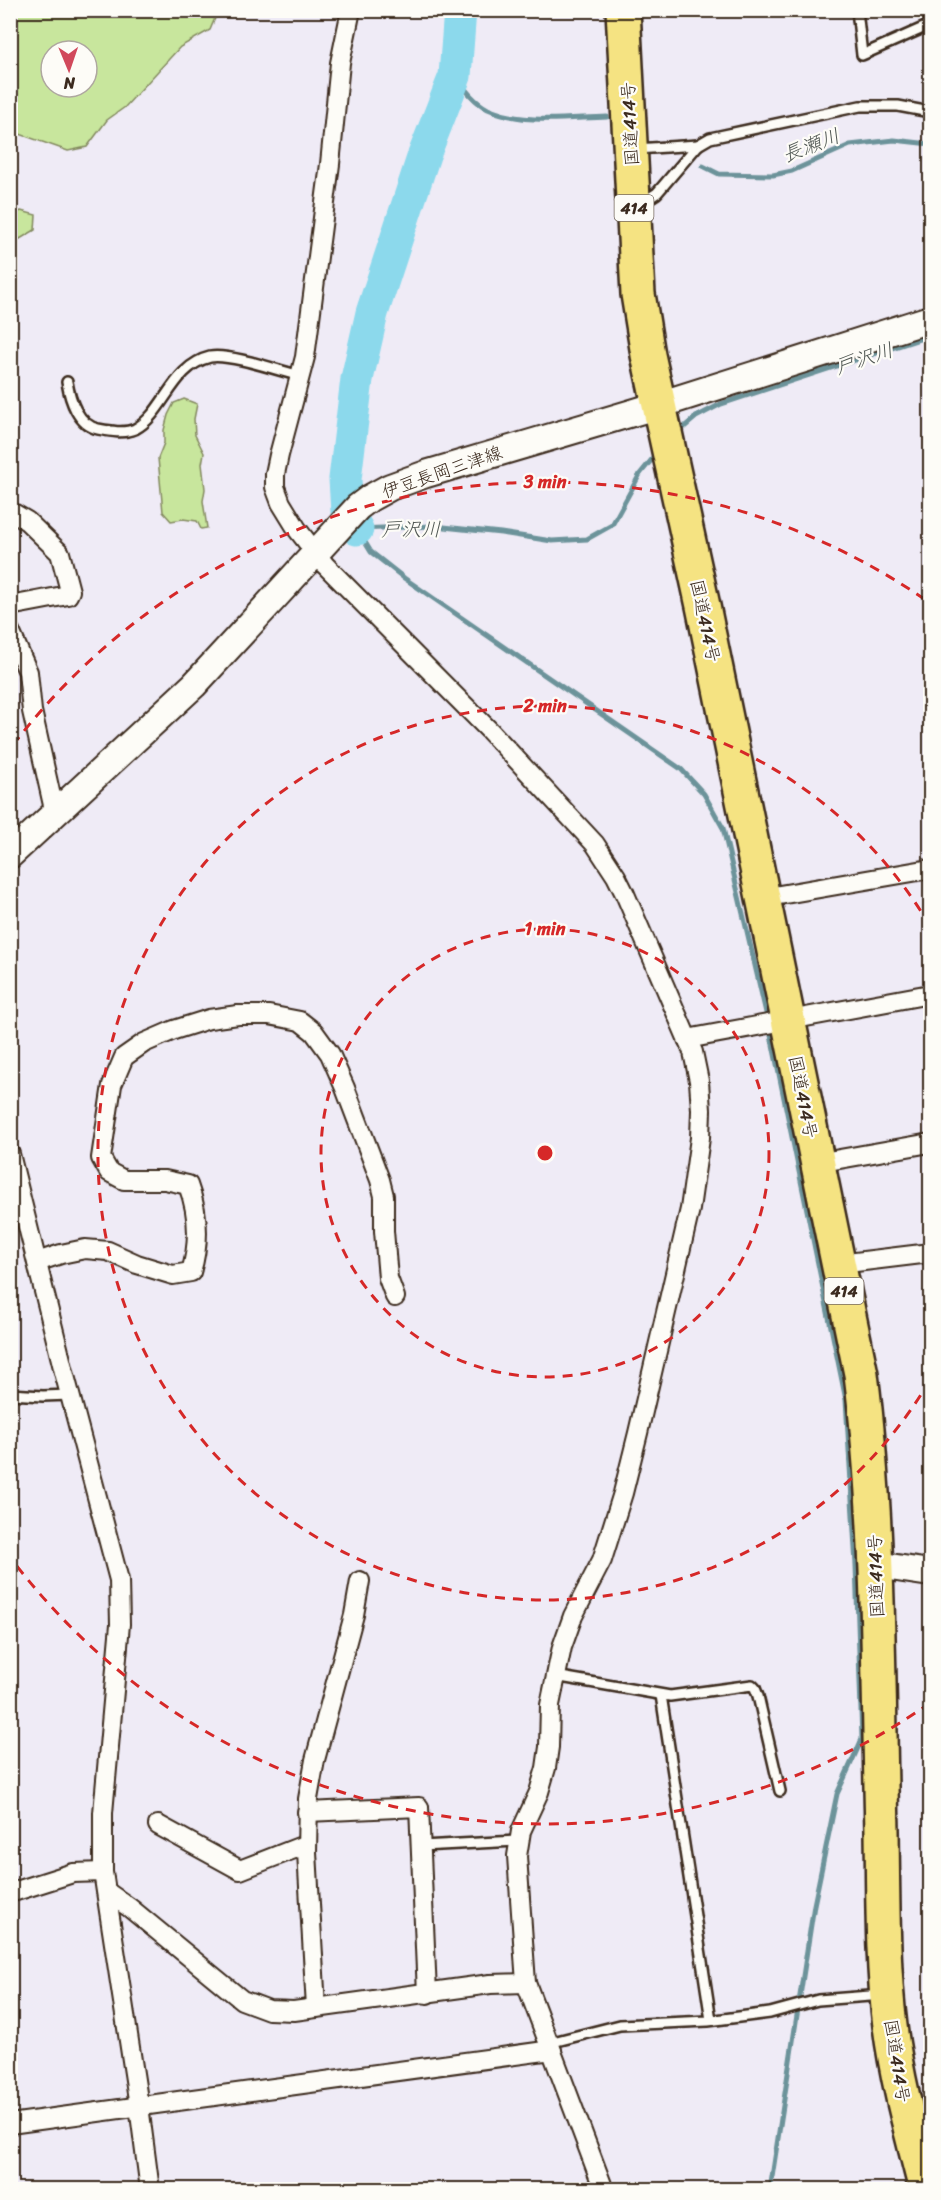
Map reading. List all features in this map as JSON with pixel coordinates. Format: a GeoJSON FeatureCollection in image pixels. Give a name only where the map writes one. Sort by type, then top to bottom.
{"type":"FeatureCollection","features":[{"type":"Feature","properties":{"kind":"highway","name":"国道414号"},"geometry":{"type":"LineString","coordinates":[[624,10],[638,294],[762,898],[775,1022],[817,1163],[861,1374],[877,1565],[884,1910],[890,2025],[901,2094],[926,2190]]}},
{"type":"Feature","properties":{"kind":"main road","name":"伊豆長岡三津線"},"geometry":{"type":"LineString","coordinates":[[10,855],[194,685],[358,507],[370,498],[390,487],[426,474],[659,405],[930,319]]}},
{"type":"Feature","properties":{"kind":"main road"},"geometry":{"type":"LineString","coordinates":[[877,1565],[930,1573]]}},
{"type":"Feature","properties":{"kind":"street"},"geometry":{"type":"LineString","coordinates":[[351,10],[340,63],[317,278],[305,357],[277,464],[275,487],[281,503],[316,554],[489,730],[595,844],[626,894],[687,1039],[697,1071],[701,1110],[700,1138],[690,1209],[623,1493],[602,1560],[573,1616],[562,1647],[550,1705],[546,1768],[539,1792],[518,1841],[519,1909],[526,1983],[604,2190]]}},
{"type":"Feature","properties":{"kind":"street"},"geometry":{"type":"LineString","coordinates":[[10,511],[27,521],[60,553],[70,591],[68,595],[10,606]]}},
{"type":"Feature","properties":{"kind":"street"},"geometry":{"type":"LineString","coordinates":[[10,631],[28,672],[34,721],[55,814]]}},
{"type":"Feature","properties":{"kind":"street"},"geometry":{"type":"LineString","coordinates":[[762,898],[930,869]]}},
{"type":"Feature","properties":{"kind":"street"},"geometry":{"type":"LineString","coordinates":[[687,1039],[930,994]]}},
{"type":"Feature","properties":{"kind":"street"},"geometry":{"type":"LineString","coordinates":[[37,1262],[85,1249],[108,1251],[137,1264],[173,1275],[191,1272],[197,1252],[198,1228],[195,1202],[188,1185],[165,1180],[124,1180],[109,1172],[101,1158],[112,1085],[124,1057],[144,1043],[174,1030],[209,1019],[238,1015],[269,1015],[300,1021],[314,1032],[330,1054],[345,1088],[384,1196],[386,1264],[395,1297]]}},
{"type":"Feature","properties":{"kind":"street"},"geometry":{"type":"LineString","coordinates":[[817,1163],[930,1143]]}},
{"type":"Feature","properties":{"kind":"street"},"geometry":{"type":"LineString","coordinates":[[10,1154],[119,1580],[120,1624],[103,1813],[103,1872],[150,2190]]}},
{"type":"Feature","properties":{"kind":"street"},"geometry":{"type":"LineString","coordinates":[[839,1264],[930,1253]]}},
{"type":"Feature","properties":{"kind":"street"},"geometry":{"type":"LineString","coordinates":[[316,2008],[307,1844],[309,1787],[354,1615],[360,1581]]}},
{"type":"Feature","properties":{"kind":"street"},"geometry":{"type":"LineString","coordinates":[[307,1812],[419,1807],[427,1994]]}},
{"type":"Feature","properties":{"kind":"street"},"geometry":{"type":"LineString","coordinates":[[158,1825],[240,1869],[307,1844]]}},
{"type":"Feature","properties":{"kind":"street"},"geometry":{"type":"LineString","coordinates":[[10,1893],[73,1873],[103,1872]]}},
{"type":"Feature","properties":{"kind":"street"},"geometry":{"type":"LineString","coordinates":[[107,1892],[130,1908],[242,2000],[269,2010],[294,2011],[490,1984],[526,1983]]}},
{"type":"Feature","properties":{"kind":"street"},"geometry":{"type":"LineString","coordinates":[[10,2124],[551,2047]]}},
{"type":"Feature","properties":{"kind":"lane"},"geometry":{"type":"LineString","coordinates":[[857,10],[862,55],[930,25]]}},
{"type":"Feature","properties":{"kind":"lane"},"geometry":{"type":"LineString","coordinates":[[634,208],[657,193],[698,145],[710,138],[860,106],[897,106],[930,112]]}},
{"type":"Feature","properties":{"kind":"lane"},"geometry":{"type":"LineString","coordinates":[[631,150],[698,145]]}},
{"type":"Feature","properties":{"kind":"lane"},"geometry":{"type":"LineString","coordinates":[[67,382],[75,408],[82,419],[94,428],[114,432],[133,430],[146,421],[179,377],[197,362],[212,356],[247,362],[300,376]]}},
{"type":"Feature","properties":{"kind":"lane"},"geometry":{"type":"LineString","coordinates":[[10,1394],[70,1395]]}},
{"type":"Feature","properties":{"kind":"lane"},"geometry":{"type":"LineString","coordinates":[[555,1676],[661,1695],[681,1695],[752,1685],[755,1688],[780,1791]]}},
{"type":"Feature","properties":{"kind":"lane"},"geometry":{"type":"LineString","coordinates":[[661,1695],[711,2020]]}},
{"type":"Feature","properties":{"kind":"lane"},"geometry":{"type":"LineString","coordinates":[[421,1846],[518,1841]]}},
{"type":"Feature","properties":{"kind":"lane"},"geometry":{"type":"LineString","coordinates":[[551,2047],[620,2025],[711,2020],[770,2013],[818,2000],[888,1995]]}},
{"type":"Feature","properties":{"kind":"green space"},"geometry":{"type":"Polygon","coordinates":[[[11,10],[218,10],[210,30],[180,47],[125,107],[107,120],[87,147],[68,151],[11,131],[11,10]]]}},
{"type":"Feature","properties":{"kind":"green space"},"geometry":{"type":"Polygon","coordinates":[[[21,211],[36,215],[35,230],[13,243],[11,253],[11,215],[21,211]]]}},
{"type":"Feature","properties":{"kind":"green space"},"geometry":{"type":"Polygon","coordinates":[[[184,399],[197,404],[194,419],[195,435],[204,453],[203,501],[207,528],[201,529],[197,521],[183,519],[171,521],[163,512],[158,458],[164,443],[164,430],[168,415],[174,403],[184,399]]]}},
{"type":"Feature","properties":{"kind":"waterway","name":"戸沢川"},"geometry":{"type":"LineString","coordinates":[[357,529],[347,512],[345,479],[357,379],[372,313],[424,155],[455,76],[460,10]]}},
{"type":"Feature","properties":{"kind":"waterway","name":"長瀬川"},"geometry":{"type":"LineString","coordinates":[[455,76],[478,103],[502,114],[531,119],[607,117]]}},
{"type":"Feature","properties":{"kind":"waterway","name":"長瀬川"},"geometry":{"type":"LineString","coordinates":[[703,166],[719,174],[773,175],[792,171],[850,145],[894,140],[930,144]]}},
{"type":"Feature","properties":{"kind":"waterway","name":"戸沢川"},"geometry":{"type":"LineString","coordinates":[[676,434],[696,417],[721,404],[930,337]]}},
{"type":"Feature","properties":{"kind":"waterway","name":"戸沢川"},"geometry":{"type":"LineString","coordinates":[[357,529],[434,526],[552,541],[587,539],[612,525],[640,474],[657,453]]}},
{"type":"Feature","properties":{"kind":"waterway"},"geometry":{"type":"LineString","coordinates":[[357,529],[371,552],[404,578],[681,769],[704,794],[723,828],[770,1030],[846,1400],[856,1565],[862,1739],[837,1794],[814,1905],[770,2190]]}}]}
